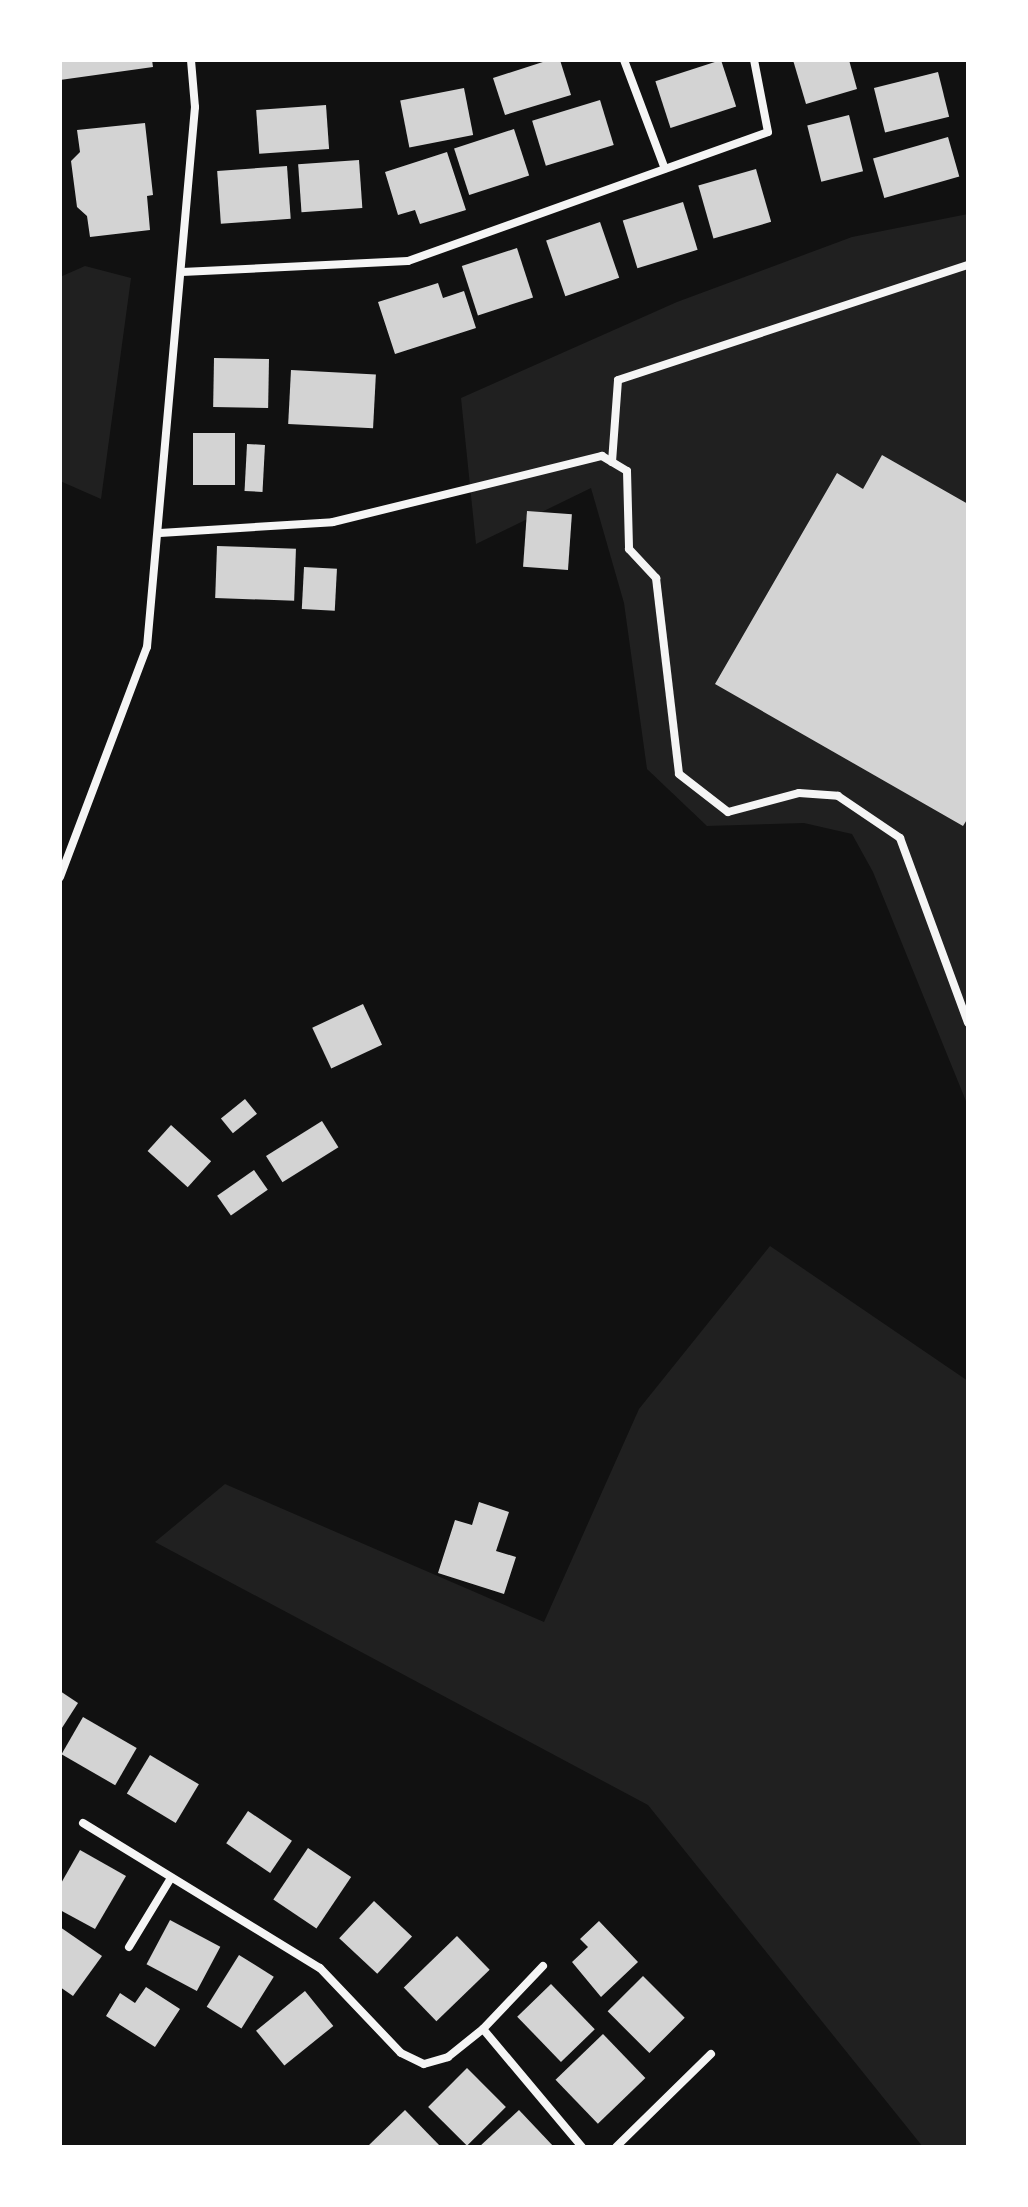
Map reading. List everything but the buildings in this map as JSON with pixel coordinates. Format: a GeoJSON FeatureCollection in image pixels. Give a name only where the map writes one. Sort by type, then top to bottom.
{"type":"FeatureCollection","features":[{"type":"Feature","properties":{"kind":"street"},"geometry":{"type":"LineString","coordinates":[[60,877],[147,647],[160,533],[195,107],[191,60]]}},
{"type":"Feature","properties":{"kind":"street"},"geometry":{"type":"LineString","coordinates":[[624,60],[665,169]]}},
{"type":"Feature","properties":{"kind":"street"},"geometry":{"type":"LineString","coordinates":[[182,272],[408,261],[768,132],[754,60]]}},
{"type":"Feature","properties":{"kind":"street"},"geometry":{"type":"LineString","coordinates":[[612,462],[618,380],[968,265]]}},
{"type":"Feature","properties":{"kind":"street"},"geometry":{"type":"LineString","coordinates":[[160,533],[333,522],[602,456],[627,471],[629,549],[656,578],[679,774],[728,812],[799,793],[838,796],[900,838],[968,1023]]}},
{"type":"Feature","properties":{"kind":"street"},"geometry":{"type":"LineString","coordinates":[[83,1823],[320,1968],[401,2053],[424,2064],[448,2057],[483,2029],[543,1966]]}},
{"type":"Feature","properties":{"kind":"street"},"geometry":{"type":"LineString","coordinates":[[129,1947],[171,1878]]}},
{"type":"Feature","properties":{"kind":"street"},"geometry":{"type":"LineString","coordinates":[[483,2029],[582,2147]]}},
{"type":"Feature","properties":{"kind":"street"},"geometry":{"type":"LineString","coordinates":[[616,2147],[711,2054]]}},
{"type":"Feature","properties":{"kind":"shaded area"},"geometry":{"type":"Polygon","coordinates":[[[968,214],[968,1106],[873,872],[852,834],[804,823],[707,826],[647,769],[624,603],[591,488],[476,544],[461,398],[677,302],[852,237],[968,214]]]}},
{"type":"Feature","properties":{"kind":"shaded area"},"geometry":{"type":"Polygon","coordinates":[[[85,266],[131,278],[101,499],[60,481],[60,277],[85,266]]]}},
{"type":"Feature","properties":{"kind":"shaded area"},"geometry":{"type":"Polygon","coordinates":[[[770,1246],[968,1381],[968,2147],[923,2147],[648,1805],[155,1542],[225,1484],[544,1622],[639,1409],[770,1246]]]}}]}
